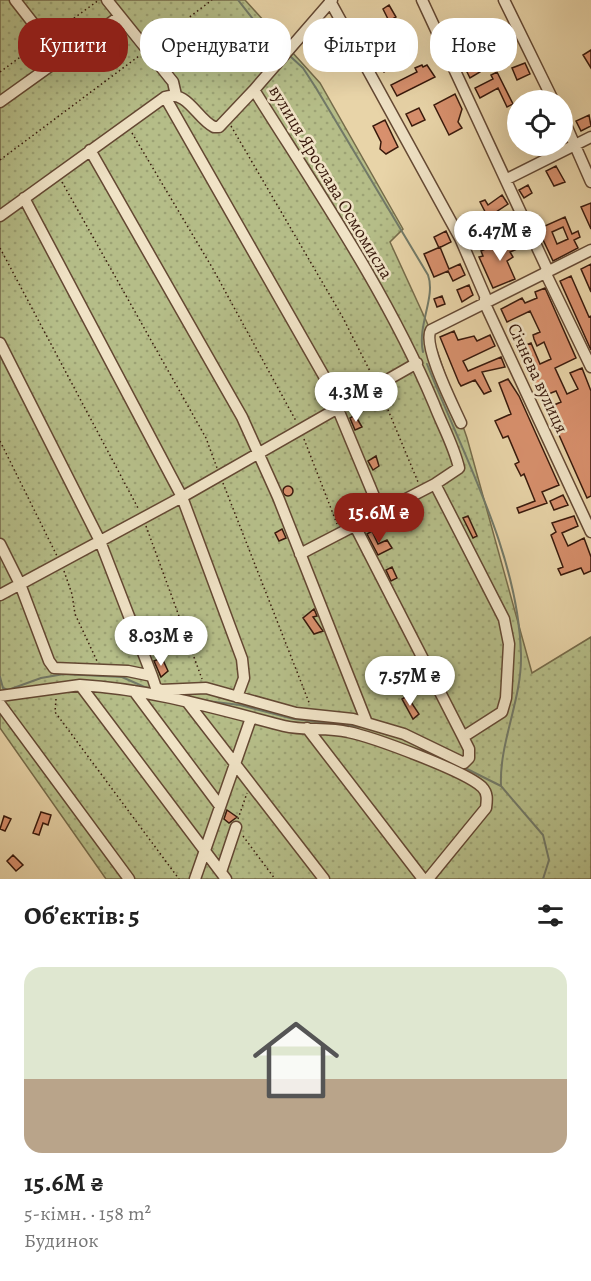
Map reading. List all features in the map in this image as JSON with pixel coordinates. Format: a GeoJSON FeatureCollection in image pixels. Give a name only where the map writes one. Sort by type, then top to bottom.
{"type":"FeatureCollection","features":[{"type":"Feature","properties":{"kind":"street"},"geometry":{"type":"LineString","coordinates":[[15,0],[29,18]]}},
{"type":"Feature","properties":{"kind":"street"},"geometry":{"type":"LineString","coordinates":[[108,0],[140,40]]}},
{"type":"Feature","properties":{"kind":"street"},"geometry":{"type":"LineString","coordinates":[[422,0],[507,179],[546,272],[591,367]]}},
{"type":"Feature","properties":{"kind":"street"},"geometry":{"type":"LineString","coordinates":[[504,0],[548,90]]}},
{"type":"Feature","properties":{"kind":"street","name":"вулиця Ярослава Осмомисла"},"geometry":{"type":"LineString","coordinates":[[331,1],[254,90],[340,223],[417,363],[459,468],[435,484]]}},
{"type":"Feature","properties":{"kind":"street","name":"Січнева вулиця"},"geometry":{"type":"LineString","coordinates":[[331,1],[460,238],[485,296],[485,304],[591,532]]}},
{"type":"Feature","properties":{"kind":"street"},"geometry":{"type":"LineString","coordinates":[[1,100],[42,72]]}},
{"type":"Feature","properties":{"kind":"street"},"geometry":{"type":"LineString","coordinates":[[165,72],[173,82],[170,96],[280,303],[315,360],[339,407],[381,513]]}},
{"type":"Feature","properties":{"kind":"street"},"geometry":{"type":"LineString","coordinates":[[0,216],[90,150],[170,96],[183,98],[210,126],[219,127],[254,90]]}},
{"type":"Feature","properties":{"kind":"street"},"geometry":{"type":"LineString","coordinates":[[507,179],[591,137]]}},
{"type":"Feature","properties":{"kind":"street"},"geometry":{"type":"LineString","coordinates":[[573,139],[591,182]]}},
{"type":"Feature","properties":{"kind":"street"},"geometry":{"type":"LineString","coordinates":[[90,150],[186,316],[259,452],[367,723]]}},
{"type":"Feature","properties":{"kind":"street"},"geometry":{"type":"LineString","coordinates":[[24,198],[182,497],[243,659],[244,678],[237,697]]}},
{"type":"Feature","properties":{"kind":"street"},"geometry":{"type":"LineString","coordinates":[[460,423],[432,353],[428,337],[433,328],[591,250]]}},
{"type":"Feature","properties":{"kind":"street"},"geometry":{"type":"LineString","coordinates":[[0,343],[100,541],[156,688],[161,690],[206,688],[296,712],[367,723],[404,734],[464,762],[469,758],[469,748],[355,526]]}},
{"type":"Feature","properties":{"kind":"street"},"geometry":{"type":"LineString","coordinates":[[0,595],[182,497],[417,363]]}},
{"type":"Feature","properties":{"kind":"street"},"geometry":{"type":"LineString","coordinates":[[300,554],[435,484],[504,619],[509,645],[506,698],[502,712],[463,737]]}},
{"type":"Feature","properties":{"kind":"street"},"geometry":{"type":"LineString","coordinates":[[0,544],[20,584],[52,666],[59,669],[128,671],[152,676]]}},
{"type":"Feature","properties":{"kind":"street"},"geometry":{"type":"LineString","coordinates":[[80,685],[223,875]]}},
{"type":"Feature","properties":{"kind":"street"},"geometry":{"type":"LineString","coordinates":[[0,696],[80,685],[134,691],[210,706],[286,727],[362,735],[414,754],[474,781],[483,789],[487,798],[484,812],[428,879]]}},
{"type":"Feature","properties":{"kind":"street"},"geometry":{"type":"LineString","coordinates":[[134,691],[220,806]]}},
{"type":"Feature","properties":{"kind":"street"},"geometry":{"type":"LineString","coordinates":[[188,703],[236,762],[324,879]]}},
{"type":"Feature","properties":{"kind":"street"},"geometry":{"type":"LineString","coordinates":[[0,704],[129,879]]}},
{"type":"Feature","properties":{"kind":"street"},"geometry":{"type":"LineString","coordinates":[[195,879],[251,718]]}},
{"type":"Feature","properties":{"kind":"street"},"geometry":{"type":"LineString","coordinates":[[308,728],[423,879]]}},
{"type":"Feature","properties":{"kind":"street"},"geometry":{"type":"LineString","coordinates":[[223,875],[236,827]]}},
{"type":"Feature","properties":{"kind":"path"},"geometry":{"type":"LineString","coordinates":[[188,18],[212,0]]}},
{"type":"Feature","properties":{"kind":"path"},"geometry":{"type":"LineString","coordinates":[[0,160],[140,54]]}},
{"type":"Feature","properties":{"kind":"path"},"geometry":{"type":"LineString","coordinates":[[227,120],[342,316],[378,386],[422,491]]}},
{"type":"Feature","properties":{"kind":"path"},"geometry":{"type":"LineString","coordinates":[[127,124],[213,269],[299,429],[341,533]]}},
{"type":"Feature","properties":{"kind":"path"},"geometry":{"type":"LineString","coordinates":[[57,174],[206,438],[314,714]]}},
{"type":"Feature","properties":{"kind":"path"},"geometry":{"type":"LineString","coordinates":[[0,248],[144,518],[206,688]]}},
{"type":"Feature","properties":{"kind":"path"},"geometry":{"type":"LineString","coordinates":[[0,441],[60,563],[72,594],[75,614],[101,670]]}},
{"type":"Feature","properties":{"kind":"path"},"geometry":{"type":"LineString","coordinates":[[57,687],[55,712],[179,879]]}},
{"type":"Feature","properties":{"kind":"path"},"geometry":{"type":"LineString","coordinates":[[251,782],[236,827],[275,879]]}},
{"type":"Feature","properties":{"kind":"green space"},"geometry":{"type":"Polygon","coordinates":[[[0,0],[245,0],[261,18],[140,18],[140,72],[291,72],[291,51],[303,64],[303,72],[310,72],[320,83],[403,229],[390,242],[429,327],[467,438],[532,673],[591,637],[591,879],[106,879],[0,728],[0,0]]]}},
{"type":"Feature","properties":{"kind":"building"},"geometry":{"type":"Polygon","coordinates":[[[389,5],[396,17],[388,18],[383,9],[389,5]]]}},
{"type":"Feature","properties":{"kind":"building"},"geometry":{"type":"Polygon","coordinates":[[[591,50],[591,68],[583,55],[591,50]]]}},
{"type":"Feature","properties":{"kind":"building"},"geometry":{"type":"Polygon","coordinates":[[[525,63],[530,74],[517,80],[514,72],[517,72],[517,66],[525,63]]]}},
{"type":"Feature","properties":{"kind":"building"},"geometry":{"type":"Polygon","coordinates":[[[427,65],[435,77],[397,96],[391,85],[418,72],[418,67],[427,65]]]}},
{"type":"Feature","properties":{"kind":"building"},"geometry":{"type":"Polygon","coordinates":[[[467,72],[480,72],[470,78],[467,72]]]}},
{"type":"Feature","properties":{"kind":"building"},"geometry":{"type":"Polygon","coordinates":[[[497,72],[507,92],[507,107],[498,88],[480,98],[475,88],[493,79],[491,75],[497,72]]]}},
{"type":"Feature","properties":{"kind":"building"},"geometry":{"type":"Polygon","coordinates":[[[455,94],[462,109],[458,122],[462,128],[449,135],[434,105],[455,94]]]}},
{"type":"Feature","properties":{"kind":"building"},"geometry":{"type":"Polygon","coordinates":[[[419,108],[425,120],[412,126],[406,114],[419,108]]]}},
{"type":"Feature","properties":{"kind":"building"},"geometry":{"type":"Polygon","coordinates":[[[589,115],[591,126],[581,131],[576,121],[589,115]]]}},
{"type":"Feature","properties":{"kind":"building"},"geometry":{"type":"Polygon","coordinates":[[[385,120],[398,147],[386,154],[380,149],[381,142],[373,126],[385,120]]]}},
{"type":"Feature","properties":{"kind":"building"},"geometry":{"type":"Polygon","coordinates":[[[556,166],[565,182],[554,186],[546,171],[556,166]]]}},
{"type":"Feature","properties":{"kind":"building"},"geometry":{"type":"Polygon","coordinates":[[[528,185],[532,193],[524,198],[519,190],[528,185]]]}},
{"type":"Feature","properties":{"kind":"building"},"geometry":{"type":"Polygon","coordinates":[[[502,195],[508,204],[493,214],[496,221],[491,223],[480,202],[485,200],[488,205],[502,195]]]}},
{"type":"Feature","properties":{"kind":"building"},"geometry":{"type":"Polygon","coordinates":[[[591,203],[591,229],[581,207],[591,203]]]}},
{"type":"Feature","properties":{"kind":"building"},"geometry":{"type":"Polygon","coordinates":[[[565,217],[572,234],[578,231],[580,237],[574,240],[578,248],[553,261],[538,229],[565,217]],[[563,227],[552,232],[557,244],[568,239],[563,227]]]}},
{"type":"Feature","properties":{"kind":"building"},"geometry":{"type":"Polygon","coordinates":[[[489,224],[491,229],[475,237],[478,243],[471,246],[465,231],[471,229],[472,232],[489,224]]]}},
{"type":"Feature","properties":{"kind":"building"},"geometry":{"type":"Polygon","coordinates":[[[446,231],[451,242],[439,248],[434,237],[446,231]]]}},
{"type":"Feature","properties":{"kind":"building"},"geometry":{"type":"Polygon","coordinates":[[[522,235],[526,245],[510,252],[513,257],[507,261],[515,279],[493,288],[479,257],[483,256],[481,251],[498,243],[500,248],[522,235]]]}},
{"type":"Feature","properties":{"kind":"building"},"geometry":{"type":"Polygon","coordinates":[[[440,247],[449,269],[460,264],[465,275],[453,281],[448,271],[434,277],[424,254],[440,247]]]}},
{"type":"Feature","properties":{"kind":"building"},"geometry":{"type":"Polygon","coordinates":[[[591,264],[591,292],[581,269],[591,264]]]}},
{"type":"Feature","properties":{"kind":"building"},"geometry":{"type":"Polygon","coordinates":[[[571,276],[589,317],[591,316],[591,350],[560,281],[571,276]]]}},
{"type":"Feature","properties":{"kind":"building"},"geometry":{"type":"Polygon","coordinates":[[[469,285],[473,295],[462,302],[457,290],[469,285]]]}},
{"type":"Feature","properties":{"kind":"building"},"geometry":{"type":"Polygon","coordinates":[[[545,288],[576,358],[555,368],[567,394],[578,389],[570,373],[582,368],[591,391],[591,496],[587,498],[547,408],[561,402],[556,391],[541,397],[519,348],[531,343],[540,364],[551,359],[544,342],[537,346],[534,339],[533,335],[540,332],[530,311],[507,322],[501,309],[522,298],[525,303],[537,298],[535,292],[545,288]]]}},
{"type":"Feature","properties":{"kind":"building"},"geometry":{"type":"Polygon","coordinates":[[[442,296],[445,304],[437,307],[434,299],[442,296]]]}},
{"type":"Feature","properties":{"kind":"building"},"geometry":{"type":"Polygon","coordinates":[[[454,331],[458,340],[474,336],[477,341],[490,335],[495,346],[463,361],[468,371],[501,357],[505,367],[482,372],[491,391],[484,394],[475,380],[461,386],[459,383],[440,337],[454,331]]]}},
{"type":"Feature","properties":{"kind":"building"},"geometry":{"type":"Polygon","coordinates":[[[508,379],[519,396],[559,485],[542,492],[547,503],[519,513],[517,508],[535,501],[524,474],[521,476],[515,464],[519,462],[508,436],[503,438],[495,421],[511,414],[499,383],[508,379]]]}},
{"type":"Feature","properties":{"kind":"building"},"geometry":{"type":"Polygon","coordinates":[[[355,415],[362,427],[355,430],[350,418],[355,415]]]}},
{"type":"Feature","properties":{"kind":"building"},"geometry":{"type":"Polygon","coordinates":[[[376,456],[379,466],[373,470],[368,461],[376,456]]]}},
{"type":"Feature","properties":{"kind":"building"},"geometry":{"type":"Polygon","coordinates":[[[288,486],[292,487],[292,495],[288,496],[284,495],[283,491],[284,487],[288,486]]]}},
{"type":"Feature","properties":{"kind":"building"},"geometry":{"type":"Polygon","coordinates":[[[563,495],[568,505],[554,510],[550,501],[563,495]]]}},
{"type":"Feature","properties":{"kind":"building"},"geometry":{"type":"Polygon","coordinates":[[[468,516],[477,536],[473,538],[463,518],[468,516]]]}},
{"type":"Feature","properties":{"kind":"building"},"geometry":{"type":"Polygon","coordinates":[[[574,516],[578,526],[562,533],[568,546],[584,538],[591,557],[591,571],[584,574],[581,568],[561,575],[558,569],[563,567],[551,535],[556,532],[552,523],[574,516]]]}},
{"type":"Feature","properties":{"kind":"building"},"geometry":{"type":"Polygon","coordinates":[[[282,529],[286,538],[279,541],[275,533],[282,529]]]}},
{"type":"Feature","properties":{"kind":"building"},"geometry":{"type":"Polygon","coordinates":[[[372,531],[378,544],[387,540],[392,548],[378,555],[367,534],[372,531]]]}},
{"type":"Feature","properties":{"kind":"building"},"geometry":{"type":"Polygon","coordinates":[[[392,567],[397,578],[391,581],[386,570],[392,567]]]}},
{"type":"Feature","properties":{"kind":"building"},"geometry":{"type":"Polygon","coordinates":[[[314,609],[317,616],[313,617],[323,631],[314,634],[303,618],[314,609]]]}},
{"type":"Feature","properties":{"kind":"building"},"geometry":{"type":"Polygon","coordinates":[[[124,623],[131,641],[129,642],[120,625],[124,623]]]}},
{"type":"Feature","properties":{"kind":"building"},"geometry":{"type":"Polygon","coordinates":[[[162,658],[168,671],[161,677],[154,661],[162,658]]]}},
{"type":"Feature","properties":{"kind":"building"},"geometry":{"type":"Polygon","coordinates":[[[407,696],[419,714],[413,719],[402,699],[407,696]]]}},
{"type":"Feature","properties":{"kind":"building"},"geometry":{"type":"Polygon","coordinates":[[[227,810],[237,817],[229,823],[224,819],[227,810]]]}},
{"type":"Feature","properties":{"kind":"building"},"geometry":{"type":"Polygon","coordinates":[[[41,812],[51,815],[48,825],[43,823],[39,835],[33,833],[41,812]]]}},
{"type":"Feature","properties":{"kind":"building"},"geometry":{"type":"Polygon","coordinates":[[[4,816],[11,819],[5,831],[0,829],[4,816]]]}},
{"type":"Feature","properties":{"kind":"building"},"geometry":{"type":"Polygon","coordinates":[[[13,855],[23,865],[16,871],[7,861],[13,855]]]}},
{"type":"Feature","properties":{"kind":"waterway"},"geometry":{"type":"LineString","coordinates":[[238,0],[252,18]]}},
{"type":"Feature","properties":{"kind":"waterway"},"geometry":{"type":"LineString","coordinates":[[291,57],[303,68],[316,88],[428,275],[430,293],[422,332],[423,352]]}},
{"type":"Feature","properties":{"kind":"waterway"},"geometry":{"type":"LineString","coordinates":[[427,364],[487,506],[511,581],[518,618],[520,672],[503,753],[501,786]]}},
{"type":"Feature","properties":{"kind":"waterway"},"geometry":{"type":"LineString","coordinates":[[0,677],[3,688],[8,690],[41,678],[64,674],[122,677],[149,689]]}},
{"type":"Feature","properties":{"kind":"waterway"},"geometry":{"type":"LineString","coordinates":[[207,701],[240,705],[294,719],[360,727]]}},
{"type":"Feature","properties":{"kind":"waterway"},"geometry":{"type":"LineString","coordinates":[[463,767],[501,786],[543,835],[549,860],[543,879]]}}]}
